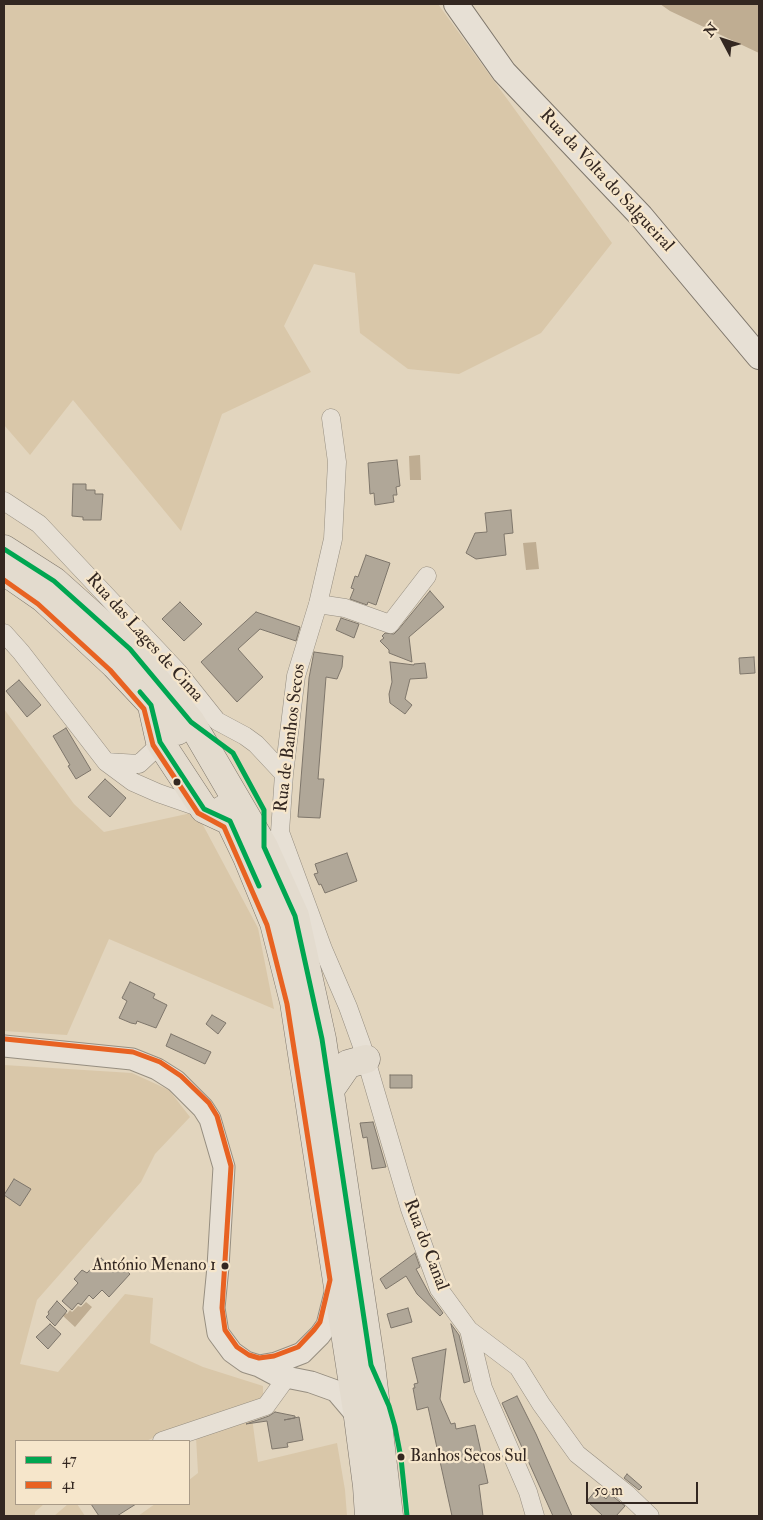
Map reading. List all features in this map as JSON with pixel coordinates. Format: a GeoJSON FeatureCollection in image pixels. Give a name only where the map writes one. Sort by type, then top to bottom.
{"type":"FeatureCollection","features":[{"type":"Feature","properties":{"kind":"highway"},"geometry":{"type":"LineString","coordinates":[[4,548],[54,581],[130,649],[191,722],[264,846],[295,916],[322,1039],[330,1090],[371,1366],[389,1516]]}},
{"type":"Feature","properties":{"kind":"highway"},"geometry":{"type":"LineString","coordinates":[[4,571],[43,598],[116,665],[178,732],[208,780],[230,821],[274,923],[294,1002],[358,1417],[369,1516]]}},
{"type":"Feature","properties":{"kind":"highway"},"geometry":{"type":"LineString","coordinates":[[151,705],[160,742],[204,809],[230,821]]}},
{"type":"Feature","properties":{"kind":"highway"},"geometry":{"type":"LineString","coordinates":[[322,1039],[346,1051],[364,1053]]}},
{"type":"Feature","properties":{"kind":"highway"},"geometry":{"type":"LineString","coordinates":[[330,1090],[348,1064],[364,1053]]}},
{"type":"Feature","properties":{"kind":"main road","name":"Rua da Volta do Salgueiral"},"geometry":{"type":"LineString","coordinates":[[456,4],[504,72],[641,216],[759,357]]}},
{"type":"Feature","properties":{"kind":"street","name":"Rua de Banhos Secos"},"geometry":{"type":"LineString","coordinates":[[331,418],[337,462],[333,539],[318,604],[296,676],[284,774],[280,832],[364,1053]]}},
{"type":"Feature","properties":{"kind":"street","name":"Rua das Lages de Cima"},"geometry":{"type":"LineString","coordinates":[[4,501],[39,524],[178,672],[217,721],[256,744],[284,774]]}},
{"type":"Feature","properties":{"kind":"street"},"geometry":{"type":"LineString","coordinates":[[318,604],[345,608],[390,624],[426,576]]}},
{"type":"Feature","properties":{"kind":"street"},"geometry":{"type":"LineString","coordinates":[[4,633],[21,652],[106,762],[133,782],[204,809]]}},
{"type":"Feature","properties":{"kind":"street"},"geometry":{"type":"LineString","coordinates":[[106,762],[139,764],[160,742]]}},
{"type":"Feature","properties":{"kind":"street"},"geometry":{"type":"LineString","coordinates":[[4,1046],[132,1059],[157,1069],[176,1081],[203,1108],[210,1119],[224,1167],[214,1308],[218,1333],[232,1352],[246,1362],[276,1374],[311,1382],[336,1392],[358,1417]]}},
{"type":"Feature","properties":{"kind":"street","name":"Rua do Canal"},"geometry":{"type":"LineString","coordinates":[[364,1053],[410,1209],[439,1289],[469,1330],[518,1367],[541,1404],[577,1454],[627,1494],[650,1516]]}},
{"type":"Feature","properties":{"kind":"street"},"geometry":{"type":"LineString","coordinates":[[259,1366],[276,1363],[302,1353],[320,1335],[326,1325],[338,1280]]}},
{"type":"Feature","properties":{"kind":"street"},"geometry":{"type":"LineString","coordinates":[[469,1330],[483,1388],[528,1492],[535,1516]]}},
{"type":"Feature","properties":{"kind":"street"},"geometry":{"type":"LineString","coordinates":[[165,1440],[266,1406],[287,1377]]}},
{"type":"Feature","properties":{"kind":"shaded area"},"geometry":{"type":"Polygon","coordinates":[[[4,4],[438,4],[612,243],[541,333],[459,374],[408,369],[360,333],[355,273],[314,264],[284,326],[311,372],[222,414],[181,531],[73,400],[30,455],[4,425],[4,4]]]}},
{"type":"Feature","properties":{"kind":"shaded area"},"geometry":{"type":"Polygon","coordinates":[[[660,4],[759,4],[759,53],[670,11],[660,4]]]}},
{"type":"Feature","properties":{"kind":"shaded area"},"geometry":{"type":"Polygon","coordinates":[[[420,455],[421,480],[410,480],[409,456],[420,455]]]}},
{"type":"Feature","properties":{"kind":"shaded area"},"geometry":{"type":"Polygon","coordinates":[[[536,542],[539,569],[526,570],[523,543],[536,542]]]}},
{"type":"Feature","properties":{"kind":"shaded area"},"geometry":{"type":"Polygon","coordinates":[[[4,709],[74,804],[104,832],[196,812],[258,928],[274,1009],[109,939],[67,1035],[4,1031],[4,709]]]}},
{"type":"Feature","properties":{"kind":"shaded area"},"geometry":{"type":"Polygon","coordinates":[[[4,1065],[132,1073],[169,1090],[190,1117],[155,1154],[141,1182],[37,1300],[20,1364],[58,1372],[125,1294],[153,1298],[150,1343],[203,1367],[263,1386],[263,1401],[148,1440],[15,1440],[15,1505],[43,1505],[35,1512],[35,1516],[4,1516],[4,1065]]]}},
{"type":"Feature","properties":{"kind":"shaded area"},"geometry":{"type":"Polygon","coordinates":[[[86,1302],[92,1307],[75,1327],[62,1315],[65,1312],[67,1314],[70,1310],[72,1312],[86,1302]]]}},
{"type":"Feature","properties":{"kind":"shaded area"},"geometry":{"type":"Polygon","coordinates":[[[252,1418],[258,1462],[337,1443],[345,1490],[347,1516],[138,1516],[154,1505],[190,1505],[190,1479],[198,1473],[196,1437],[252,1418]]]}},
{"type":"Feature","properties":{"kind":"shaded area"},"geometry":{"type":"Polygon","coordinates":[[[67,1505],[78,1505],[85,1516],[54,1516],[67,1505]]]}},
{"type":"Feature","properties":{"kind":"building"},"geometry":{"type":"Polygon","coordinates":[[[397,460],[400,486],[396,487],[397,495],[393,495],[394,502],[375,505],[374,493],[370,494],[368,463],[397,460]]]}},
{"type":"Feature","properties":{"kind":"building"},"geometry":{"type":"Polygon","coordinates":[[[73,484],[86,484],[86,490],[95,490],[95,494],[103,494],[101,520],[83,520],[83,517],[72,516],[73,484]]]}},
{"type":"Feature","properties":{"kind":"building"},"geometry":{"type":"Polygon","coordinates":[[[511,510],[513,533],[504,534],[506,555],[476,559],[466,553],[475,533],[487,532],[485,513],[511,510]]]}},
{"type":"Feature","properties":{"kind":"building"},"geometry":{"type":"Polygon","coordinates":[[[366,555],[390,563],[376,605],[368,602],[367,605],[350,599],[354,589],[351,588],[355,576],[358,577],[366,555]]]}},
{"type":"Feature","properties":{"kind":"building"},"geometry":{"type":"Polygon","coordinates":[[[430,591],[444,607],[409,637],[412,662],[389,653],[389,650],[380,641],[384,638],[382,636],[385,633],[394,634],[430,591]]]}},
{"type":"Feature","properties":{"kind":"building"},"geometry":{"type":"Polygon","coordinates":[[[180,602],[202,624],[184,641],[162,619],[180,602]]]}},
{"type":"Feature","properties":{"kind":"building"},"geometry":{"type":"Polygon","coordinates":[[[256,612],[300,627],[296,641],[260,629],[238,649],[263,677],[237,702],[201,662],[256,612]]]}},
{"type":"Feature","properties":{"kind":"building"},"geometry":{"type":"Polygon","coordinates":[[[341,618],[359,624],[354,638],[336,630],[341,618]]]}},
{"type":"Feature","properties":{"kind":"building"},"geometry":{"type":"Polygon","coordinates":[[[314,652],[343,656],[342,667],[337,679],[326,677],[318,779],[324,779],[320,818],[298,817],[309,678],[314,652]]]}},
{"type":"Feature","properties":{"kind":"building"},"geometry":{"type":"Polygon","coordinates":[[[754,657],[755,673],[740,674],[739,658],[754,657]]]}},
{"type":"Feature","properties":{"kind":"building"},"geometry":{"type":"Polygon","coordinates":[[[390,662],[414,665],[425,663],[427,678],[410,679],[405,699],[412,705],[405,714],[390,703],[389,694],[392,682],[390,662]]]}},
{"type":"Feature","properties":{"kind":"building"},"geometry":{"type":"Polygon","coordinates":[[[19,680],[41,705],[27,717],[6,691],[19,680]]]}},
{"type":"Feature","properties":{"kind":"building"},"geometry":{"type":"Polygon","coordinates":[[[66,728],[91,770],[76,779],[53,736],[66,728]]]}},
{"type":"Feature","properties":{"kind":"building"},"geometry":{"type":"Polygon","coordinates":[[[105,779],[126,798],[110,817],[88,797],[105,779]]]}},
{"type":"Feature","properties":{"kind":"building"},"geometry":{"type":"Polygon","coordinates":[[[347,853],[357,881],[325,893],[314,874],[318,873],[315,864],[347,853]]]}},
{"type":"Feature","properties":{"kind":"building"},"geometry":{"type":"Polygon","coordinates":[[[130,982],[155,994],[153,998],[167,1005],[156,1028],[137,1021],[136,1024],[119,1018],[127,1001],[122,998],[130,982]]]}},
{"type":"Feature","properties":{"kind":"building"},"geometry":{"type":"Polygon","coordinates":[[[212,1015],[226,1023],[218,1034],[206,1024],[212,1015]]]}},
{"type":"Feature","properties":{"kind":"building"},"geometry":{"type":"Polygon","coordinates":[[[171,1034],[211,1052],[205,1064],[166,1046],[171,1034]]]}},
{"type":"Feature","properties":{"kind":"building"},"geometry":{"type":"Polygon","coordinates":[[[390,1075],[412,1075],[412,1088],[390,1088],[390,1075]]]}},
{"type":"Feature","properties":{"kind":"building"},"geometry":{"type":"Polygon","coordinates":[[[373,1122],[386,1167],[372,1169],[367,1137],[363,1138],[360,1123],[373,1122]]]}},
{"type":"Feature","properties":{"kind":"building"},"geometry":{"type":"Polygon","coordinates":[[[14,1179],[31,1189],[20,1206],[4,1195],[14,1179]]]}},
{"type":"Feature","properties":{"kind":"building"},"geometry":{"type":"Polygon","coordinates":[[[415,1253],[420,1267],[416,1269],[430,1295],[443,1313],[440,1316],[417,1294],[406,1276],[386,1289],[380,1279],[415,1253]]]}},
{"type":"Feature","properties":{"kind":"building"},"geometry":{"type":"Polygon","coordinates":[[[101,1258],[110,1266],[115,1260],[130,1274],[109,1297],[102,1290],[93,1299],[89,1295],[81,1305],[78,1303],[72,1310],[62,1301],[78,1283],[74,1279],[82,1270],[87,1273],[101,1258]]]}},
{"type":"Feature","properties":{"kind":"building"},"geometry":{"type":"Polygon","coordinates":[[[57,1301],[67,1311],[55,1326],[46,1317],[57,1301]]]}},
{"type":"Feature","properties":{"kind":"building"},"geometry":{"type":"Polygon","coordinates":[[[408,1308],[412,1322],[391,1328],[387,1314],[408,1308]]]}},
{"type":"Feature","properties":{"kind":"building"},"geometry":{"type":"Polygon","coordinates":[[[50,1324],[61,1334],[48,1349],[36,1337],[50,1324]]]}},
{"type":"Feature","properties":{"kind":"building"},"geometry":{"type":"Polygon","coordinates":[[[451,1324],[459,1335],[470,1381],[464,1383],[451,1324]]]}},
{"type":"Feature","properties":{"kind":"building"},"geometry":{"type":"Polygon","coordinates":[[[446,1349],[440,1399],[451,1424],[455,1423],[456,1429],[475,1425],[488,1483],[479,1485],[483,1516],[452,1516],[428,1407],[417,1410],[413,1388],[415,1388],[414,1384],[418,1383],[412,1358],[446,1349]]]}},
{"type":"Feature","properties":{"kind":"building"},"geometry":{"type":"Polygon","coordinates":[[[517,1396],[572,1516],[553,1516],[502,1403],[517,1396]]]}},
{"type":"Feature","properties":{"kind":"building"},"geometry":{"type":"Polygon","coordinates":[[[275,1412],[295,1416],[295,1418],[299,1417],[303,1440],[287,1443],[288,1447],[272,1449],[267,1421],[246,1424],[275,1412]]]}},
{"type":"Feature","properties":{"kind":"building"},"geometry":{"type":"Polygon","coordinates":[[[627,1474],[642,1487],[639,1490],[624,1478],[627,1474]]]}},
{"type":"Feature","properties":{"kind":"building"},"geometry":{"type":"Polygon","coordinates":[[[596,1490],[606,1499],[610,1494],[625,1506],[616,1516],[603,1516],[587,1501],[596,1490]]]}},
{"type":"Feature","properties":{"kind":"building"},"geometry":{"type":"Polygon","coordinates":[[[92,1505],[134,1505],[117,1516],[99,1516],[92,1505]]]}},
{"type":"Feature","properties":{"kind":"transit line","name":"47"},"geometry":{"type":"LineString","coordinates":[[4,549],[54,581],[130,649],[191,722],[233,753],[264,810],[264,847],[295,916],[322,1039],[371,1365],[389,1406],[395,1427],[401,1458],[407,1516]]}},
{"type":"Feature","properties":{"kind":"transit line","name":"41"},"geometry":{"type":"LineString","coordinates":[[4,580],[38,604],[110,670],[144,709],[153,745],[198,813],[224,827],[267,925],[287,1004],[330,1280],[320,1322],[298,1347],[274,1356],[259,1358],[249,1355],[237,1347],[225,1330],[222,1308],[231,1166],[217,1116],[209,1103],[181,1076],[160,1062],[133,1052],[5,1039]]}},
{"type":"Feature","properties":{"kind":"transit line","name":"47"},"geometry":{"type":"LineString","coordinates":[[140,692],[151,705],[160,742],[204,809],[230,821],[259,886]]}},
{"type":"Feature","properties":{"kind":"place","name":"António Menano 1"},"geometry":{"type":"Point","coordinates":[225,1266]}},
{"type":"Feature","properties":{"kind":"place","name":"Banhos Secos Sul"},"geometry":{"type":"Point","coordinates":[401,1457]}}]}
